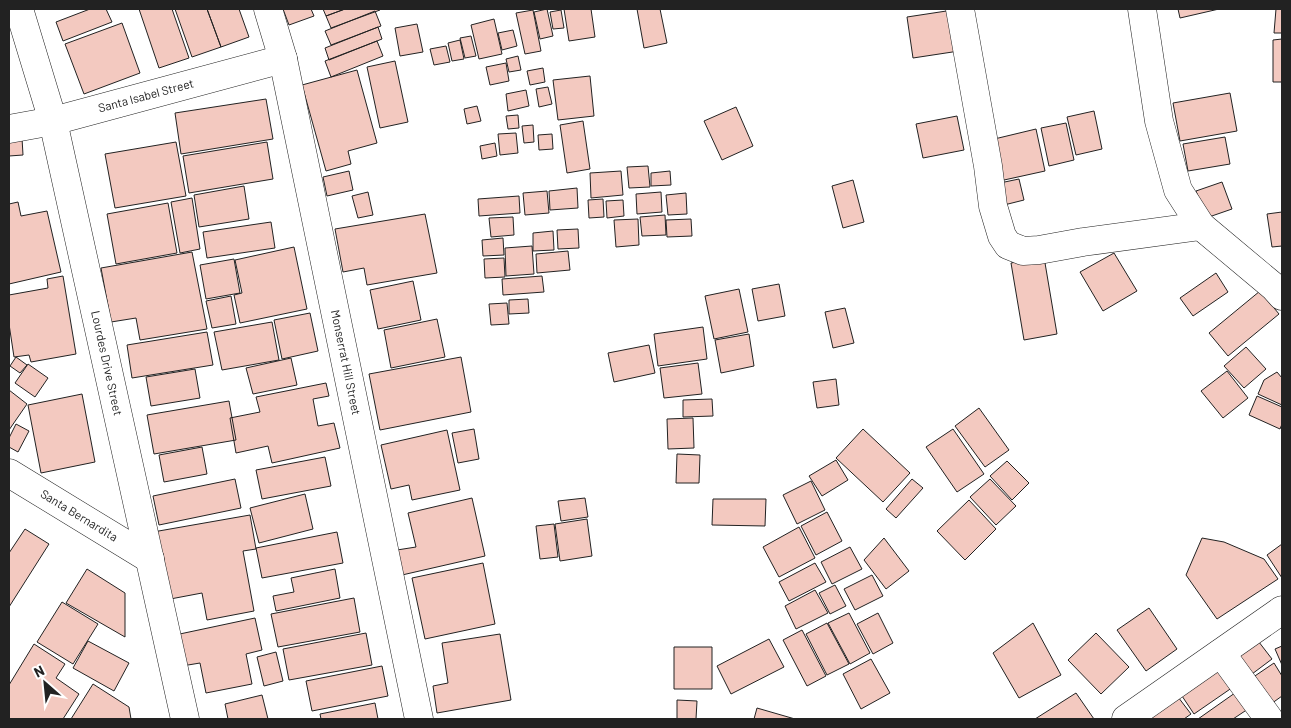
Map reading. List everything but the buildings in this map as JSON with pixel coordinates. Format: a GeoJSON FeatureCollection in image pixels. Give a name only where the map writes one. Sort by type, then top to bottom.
{"type":"FeatureCollection","features":[{"type":"Feature","properties":{"kind":"street","name":"Lourdes Drive Street"},"geometry":{"type":"LineString","coordinates":[[19,9],[53,121],[185,719]]}},
{"type":"Feature","properties":{"kind":"street","name":"Monserrat Hill Street"},"geometry":{"type":"LineString","coordinates":[[268,9],[283,59],[419,719]]}},
{"type":"Feature","properties":{"kind":"street"},"geometry":{"type":"LineString","coordinates":[[960,9],[988,166],[993,206],[1002,236],[1008,245],[1023,251],[1039,250],[1083,242],[1202,226]]}},
{"type":"Feature","properties":{"kind":"street"},"geometry":{"type":"LineString","coordinates":[[1142,9],[1159,121],[1178,190],[1202,226],[1274,286],[1282,296]]}},
{"type":"Feature","properties":{"kind":"street","name":"Santa Isabel Street"},"geometry":{"type":"LineString","coordinates":[[9,129],[53,121],[283,59]]}},
{"type":"Feature","properties":{"kind":"street","name":"Santa Bernardita"},"geometry":{"type":"LineString","coordinates":[[9,473],[150,559]]}},
{"type":"Feature","properties":{"kind":"street"},"geometry":{"type":"LineString","coordinates":[[1130,718],[1282,610]]}},
{"type":"Feature","properties":{"kind":"street"},"geometry":{"type":"LineString","coordinates":[[1221,653],[1269,719]]}}]}
